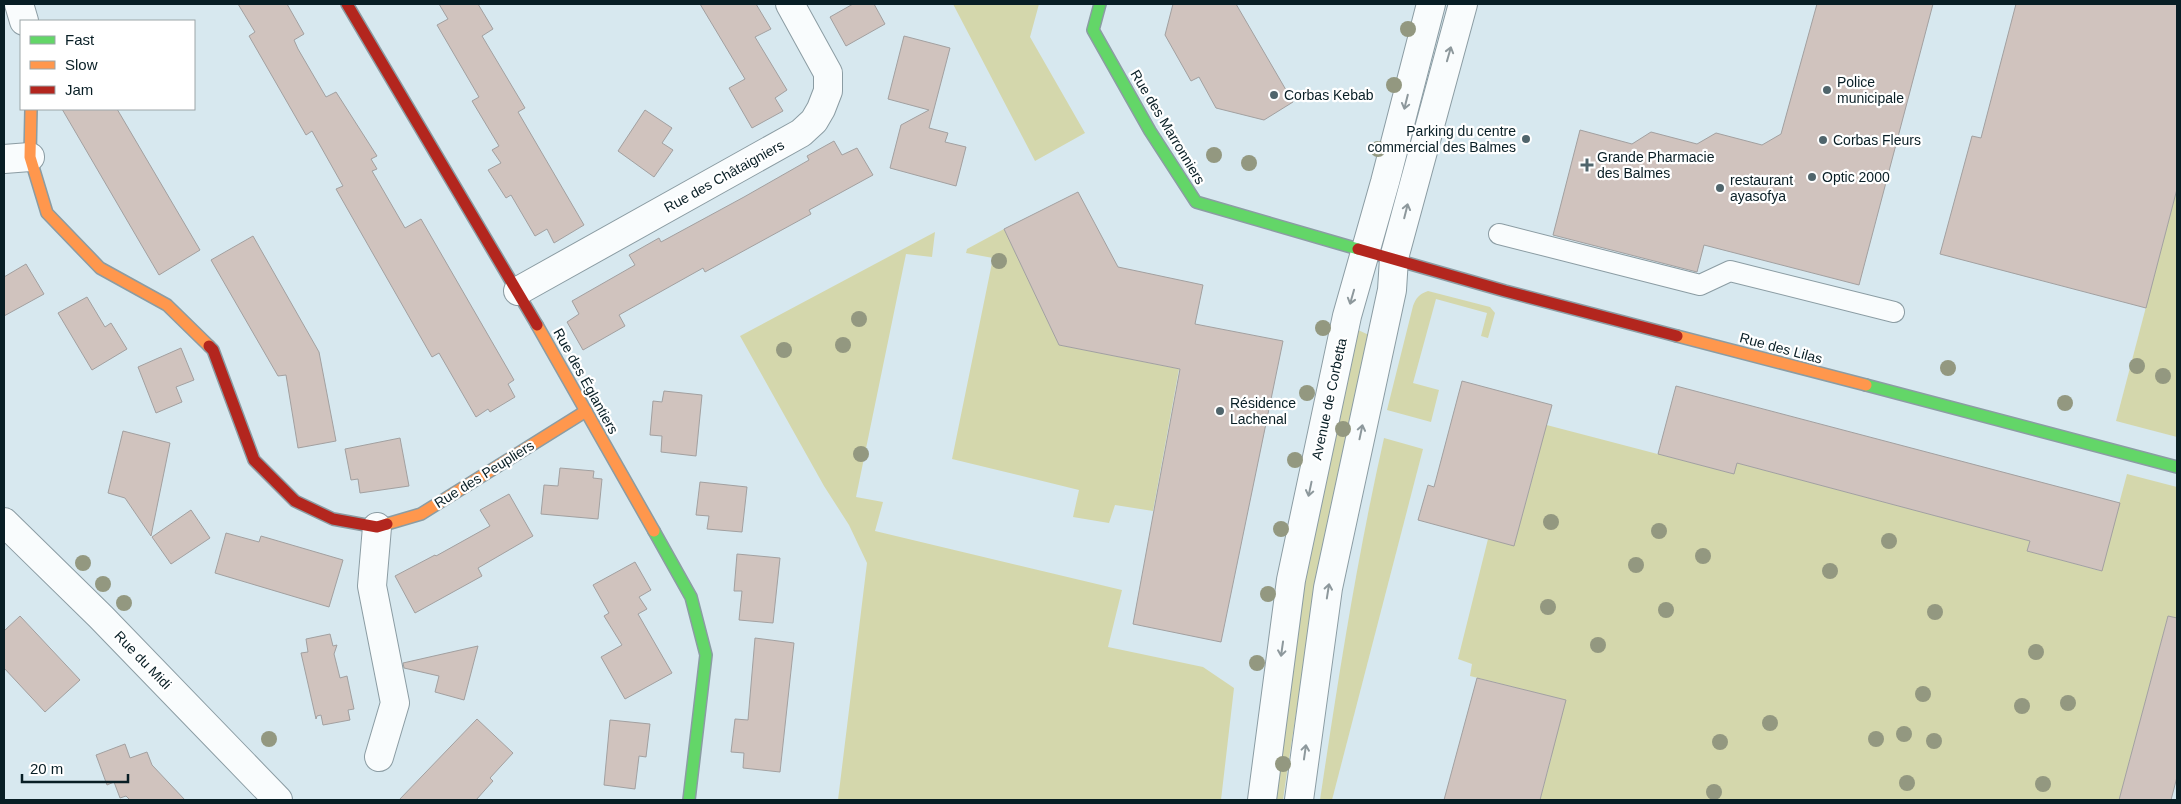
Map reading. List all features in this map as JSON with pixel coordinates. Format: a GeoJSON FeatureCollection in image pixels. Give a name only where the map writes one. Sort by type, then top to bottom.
{"type":"FeatureCollection","features":[{"type":"Feature","properties":{"kind":"street"},"geometry":{"type":"LineString","coordinates":[[19,4],[24,20]]}},
{"type":"Feature","properties":{"kind":"street","name":"Rue des Églantiers"},"geometry":{"type":"LineString","coordinates":[[348,4],[518,291],[691,597],[706,654],[689,800]]}},
{"type":"Feature","properties":{"kind":"street","name":"Rue des Châtaigniers"},"geometry":{"type":"LineString","coordinates":[[518,291],[801,132],[814,121],[828,91],[828,72],[790,4]]}},
{"type":"Feature","properties":{"kind":"street","name":"Rue des Marronniers"},"geometry":{"type":"LineString","coordinates":[[1100,4],[1093,30],[1150,131],[1196,202],[1380,254]]}},
{"type":"Feature","properties":{"kind":"street","name":"Avenue de Corbetta"},"geometry":{"type":"LineString","coordinates":[[1299,800],[1328,588],[1392,290],[1380,254],[1430,4]]}},
{"type":"Feature","properties":{"kind":"street","name":"Avenue de Corbetta"},"geometry":{"type":"LineString","coordinates":[[1262,800],[1291,580],[1347,316],[1380,254],[1463,4]]}},
{"type":"Feature","properties":{"kind":"street","name":"Rue des Peupliers"},"geometry":{"type":"LineString","coordinates":[[31,110],[17,158],[47,213],[100,268],[167,305],[213,350],[254,460],[295,501],[333,519],[377,526],[421,514],[586,411]]}},
{"type":"Feature","properties":{"kind":"street","name":"Rue des Lilas"},"geometry":{"type":"LineString","coordinates":[[1380,254],[1505,291],[2177,467]]}},
{"type":"Feature","properties":{"kind":"street","name":"Rue du Midi"},"geometry":{"type":"LineString","coordinates":[[4,522],[101,616],[278,800]]}},
{"type":"Feature","properties":{"kind":"street"},"geometry":{"type":"LineString","coordinates":[[377,526],[372,586],[395,703],[379,757]]}},
{"type":"Feature","properties":{"kind":"lane"},"geometry":{"type":"LineString","coordinates":[[1499,234],[1700,285],[1730,271],[1894,312]]}},
{"type":"Feature","properties":{"kind":"green space"},"geometry":{"type":"Polygon","coordinates":[[[953,4],[1039,4],[1030,37],[1085,133],[1035,161],[953,4]]]}},
{"type":"Feature","properties":{"kind":"green space"},"geometry":{"type":"Polygon","coordinates":[[[2177,189],[2177,437],[2116,421],[2177,189]]]}},
{"type":"Feature","properties":{"kind":"green space"},"geometry":{"type":"Polygon","coordinates":[[[1004,229],[1059,345],[1179,369],[1153,511],[1115,505],[1109,523],[1073,517],[1079,490],[952,459],[993,258],[966,253],[967,249],[1004,229]]]}},
{"type":"Feature","properties":{"kind":"green space"},"geometry":{"type":"Polygon","coordinates":[[[935,232],[932,257],[906,254],[856,497],[883,502],[875,531],[1122,590],[1108,647],[1203,667],[1234,688],[1221,800],[838,800],[867,563],[849,525],[824,486],[740,336],[935,232]]]}},
{"type":"Feature","properties":{"kind":"green space"},"geometry":{"type":"Polygon","coordinates":[[[1428,291],[1490,307],[1495,313],[1488,338],[1481,336],[1487,313],[1436,299],[1413,383],[1439,390],[1431,422],[1387,410],[1413,306],[1422,293],[1428,291]]]}},
{"type":"Feature","properties":{"kind":"green space"},"geometry":{"type":"Polygon","coordinates":[[[1358,330],[1369,335],[1321,567],[1283,800],[1269,800],[1290,652],[1358,330]]]}},
{"type":"Feature","properties":{"kind":"green space"},"geometry":{"type":"Polygon","coordinates":[[[1539,423],[1734,474],[1737,463],[2030,541],[2027,551],[2101,571],[2127,474],[2177,487],[2177,618],[2168,616],[2119,800],[1540,800],[1552,755],[1545,752],[1566,700],[1470,676],[1472,664],[1458,659],[1488,539],[1514,545],[1538,458],[1539,423]]]}},
{"type":"Feature","properties":{"kind":"green space"},"geometry":{"type":"Polygon","coordinates":[[[1384,438],[1423,449],[1332,800],[1320,800],[1365,528],[1384,438]]]}},
{"type":"Feature","properties":{"kind":"building"},"geometry":{"type":"Polygon","coordinates":[[[238,4],[287,4],[304,34],[294,40],[298,49],[326,97],[336,92],[377,156],[371,159],[377,169],[372,171],[405,228],[421,219],[514,380],[508,384],[515,397],[490,412],[488,409],[476,417],[439,353],[432,357],[336,189],[343,186],[312,131],[306,135],[249,36],[255,32],[238,4]]]}},
{"type":"Feature","properties":{"kind":"building"},"geometry":{"type":"Polygon","coordinates":[[[439,4],[478,4],[493,29],[482,36],[525,108],[518,112],[584,225],[554,243],[547,229],[535,236],[511,195],[506,198],[488,170],[501,163],[492,150],[499,146],[472,101],[479,97],[437,25],[448,19],[439,4]]]}},
{"type":"Feature","properties":{"kind":"building"},"geometry":{"type":"Polygon","coordinates":[[[700,4],[756,4],[771,29],[755,37],[787,90],[775,98],[783,111],[752,128],[729,88],[745,79],[700,4]]]}},
{"type":"Feature","properties":{"kind":"building"},"geometry":{"type":"Polygon","coordinates":[[[853,4],[874,4],[885,24],[846,46],[830,17],[853,4]]]}},
{"type":"Feature","properties":{"kind":"building"},"geometry":{"type":"Polygon","coordinates":[[[1173,4],[1236,4],[1293,102],[1264,120],[1216,108],[1199,77],[1191,81],[1165,35],[1173,4]]]}},
{"type":"Feature","properties":{"kind":"building"},"geometry":{"type":"Polygon","coordinates":[[[1817,4],[1933,4],[1859,285],[1704,245],[1697,272],[1553,235],[1580,130],[1632,144],[1651,132],[1697,144],[1716,133],[1762,145],[1781,134],[1817,4]]]}},
{"type":"Feature","properties":{"kind":"building"},"geometry":{"type":"Polygon","coordinates":[[[2016,4],[2177,4],[2177,189],[2146,308],[1940,254],[1972,136],[1981,138],[2016,4]]]}},
{"type":"Feature","properties":{"kind":"building"},"geometry":{"type":"Polygon","coordinates":[[[904,36],[950,48],[929,128],[948,133],[945,142],[966,147],[956,186],[890,168],[901,125],[929,110],[888,99],[904,36]]]}},
{"type":"Feature","properties":{"kind":"building"},"geometry":{"type":"Polygon","coordinates":[[[63,110],[118,110],[200,250],[159,275],[63,110]]]}},
{"type":"Feature","properties":{"kind":"building"},"geometry":{"type":"Polygon","coordinates":[[[645,110],[672,128],[662,143],[673,150],[654,177],[618,151],[645,110]]]}},
{"type":"Feature","properties":{"kind":"building"},"geometry":{"type":"Polygon","coordinates":[[[834,141],[842,155],[857,148],[873,175],[809,210],[811,214],[705,272],[703,268],[619,315],[625,326],[583,350],[567,322],[579,314],[572,301],[635,265],[629,255],[659,238],[661,242],[744,197],[809,160],[807,156],[834,141]]]}},
{"type":"Feature","properties":{"kind":"building","name":"Résidence Lachenal"},"geometry":{"type":"Polygon","coordinates":[[[1078,192],[1118,267],[1203,285],[1195,324],[1283,341],[1221,642],[1133,624],[1180,369],[1059,345],[1004,229],[1078,192]]]}},
{"type":"Feature","properties":{"kind":"building"},"geometry":{"type":"Polygon","coordinates":[[[253,236],[319,352],[336,441],[298,448],[286,375],[278,376],[211,260],[253,236]]]}},
{"type":"Feature","properties":{"kind":"building"},"geometry":{"type":"Polygon","coordinates":[[[26,264],[44,294],[4,316],[4,277],[26,264]]]}},
{"type":"Feature","properties":{"kind":"building"},"geometry":{"type":"Polygon","coordinates":[[[87,297],[105,327],[111,323],[127,349],[92,370],[58,313],[87,297]]]}},
{"type":"Feature","properties":{"kind":"building"},"geometry":{"type":"Polygon","coordinates":[[[181,348],[194,380],[176,387],[182,402],[156,413],[138,367],[181,348]]]}},
{"type":"Feature","properties":{"kind":"building"},"geometry":{"type":"Polygon","coordinates":[[[1462,381],[1552,405],[1514,546],[1418,520],[1428,485],[1434,487],[1462,381]]]}},
{"type":"Feature","properties":{"kind":"building"},"geometry":{"type":"Polygon","coordinates":[[[1676,386],[2120,503],[2102,571],[2027,551],[2030,541],[1737,463],[1734,474],[1658,454],[1676,386]]]}},
{"type":"Feature","properties":{"kind":"building"},"geometry":{"type":"Polygon","coordinates":[[[664,391],[702,395],[696,456],[661,452],[662,436],[650,435],[653,401],[662,402],[664,391]]]}},
{"type":"Feature","properties":{"kind":"building"},"geometry":{"type":"Polygon","coordinates":[[[123,431],[170,443],[151,536],[125,498],[108,493],[123,431]]]}},
{"type":"Feature","properties":{"kind":"building"},"geometry":{"type":"Polygon","coordinates":[[[400,438],[409,486],[360,493],[358,479],[351,480],[345,449],[400,438]]]}},
{"type":"Feature","properties":{"kind":"building"},"geometry":{"type":"Polygon","coordinates":[[[560,468],[594,471],[593,478],[602,479],[598,519],[541,514],[544,485],[558,486],[560,468]]]}},
{"type":"Feature","properties":{"kind":"building"},"geometry":{"type":"Polygon","coordinates":[[[700,482],[747,487],[742,532],[707,529],[709,516],[696,515],[700,482]]]}},
{"type":"Feature","properties":{"kind":"building"},"geometry":{"type":"Polygon","coordinates":[[[509,494],[533,536],[478,568],[482,576],[415,613],[395,576],[490,526],[480,510],[509,494]]]}},
{"type":"Feature","properties":{"kind":"building"},"geometry":{"type":"Polygon","coordinates":[[[191,510],[210,538],[171,564],[152,537],[191,510]]]}},
{"type":"Feature","properties":{"kind":"building"},"geometry":{"type":"Polygon","coordinates":[[[226,533],[259,542],[261,536],[343,560],[329,607],[215,573],[226,533]]]}},
{"type":"Feature","properties":{"kind":"building"},"geometry":{"type":"Polygon","coordinates":[[[737,554],[780,558],[773,623],[739,620],[742,591],[734,591],[737,554]]]}},
{"type":"Feature","properties":{"kind":"building"},"geometry":{"type":"Polygon","coordinates":[[[635,562],[651,590],[639,597],[647,609],[638,614],[672,673],[625,699],[601,657],[622,645],[604,616],[609,613],[593,585],[635,562]]]}},
{"type":"Feature","properties":{"kind":"building"},"geometry":{"type":"Polygon","coordinates":[[[20,616],[80,680],[45,712],[4,668],[4,631],[20,616]]]}},
{"type":"Feature","properties":{"kind":"building"},"geometry":{"type":"Polygon","coordinates":[[[2168,616],[2177,618],[2177,777],[2171,800],[2119,800],[2168,616]]]}},
{"type":"Feature","properties":{"kind":"building"},"geometry":{"type":"Polygon","coordinates":[[[330,634],[333,646],[337,645],[334,654],[340,678],[347,676],[354,709],[348,710],[350,720],[323,725],[321,715],[317,716],[316,719],[301,653],[308,652],[306,639],[330,634]]]}},
{"type":"Feature","properties":{"kind":"building"},"geometry":{"type":"Polygon","coordinates":[[[755,638],[794,643],[780,772],[743,768],[744,753],[731,752],[735,719],[748,720],[755,638]]]}},
{"type":"Feature","properties":{"kind":"building"},"geometry":{"type":"Polygon","coordinates":[[[478,646],[464,700],[435,692],[439,676],[404,668],[403,663],[478,646]]]}},
{"type":"Feature","properties":{"kind":"building"},"geometry":{"type":"Polygon","coordinates":[[[1477,678],[1566,700],[1540,800],[1444,800],[1477,678]]]}},
{"type":"Feature","properties":{"kind":"building"},"geometry":{"type":"Polygon","coordinates":[[[477,719],[513,753],[490,778],[493,781],[476,800],[399,800],[477,719]]]}},
{"type":"Feature","properties":{"kind":"building"},"geometry":{"type":"Polygon","coordinates":[[[610,720],[650,724],[646,757],[639,756],[635,789],[604,785],[610,720]]]}},
{"type":"Feature","properties":{"kind":"building"},"geometry":{"type":"Polygon","coordinates":[[[125,744],[130,758],[147,752],[152,765],[185,800],[130,800],[126,796],[120,798],[114,782],[107,785],[96,755],[125,744]]]}},
{"type":"Feature","properties":{"kind":"traffic: fast"},"geometry":{"type":"LineString","coordinates":[[1100,4],[1093,30],[1150,131],[1196,202],[1358,249]]}},
{"type":"Feature","properties":{"kind":"traffic: fast"},"geometry":{"type":"LineString","coordinates":[[1866,385],[2177,467]]}},
{"type":"Feature","properties":{"kind":"traffic: fast"},"geometry":{"type":"LineString","coordinates":[[654,531],[691,597],[706,655],[689,800]]}},
{"type":"Feature","properties":{"kind":"traffic: slow"},"geometry":{"type":"LineString","coordinates":[[31,110],[30,157],[47,213],[100,268],[167,305],[209,346]]}},
{"type":"Feature","properties":{"kind":"traffic: slow"},"geometry":{"type":"LineString","coordinates":[[537,325],[654,531]]}},
{"type":"Feature","properties":{"kind":"traffic: slow"},"geometry":{"type":"LineString","coordinates":[[1677,336],[1866,385]]}},
{"type":"Feature","properties":{"kind":"traffic: slow"},"geometry":{"type":"LineString","coordinates":[[387,524],[421,514],[586,411]]}},
{"type":"Feature","properties":{"kind":"traffic: jam"},"geometry":{"type":"LineString","coordinates":[[347,4],[537,325]]}},
{"type":"Feature","properties":{"kind":"traffic: jam"},"geometry":{"type":"LineString","coordinates":[[1358,249],[1505,291],[1677,336]]}},
{"type":"Feature","properties":{"kind":"traffic: jam"},"geometry":{"type":"LineString","coordinates":[[209,346],[213,350],[254,460],[295,501],[333,519],[377,527],[387,524]]}},
{"type":"Feature","properties":{"kind":"place","name":"Police municipale"},"geometry":{"type":"Point","coordinates":[1827,90]}},
{"type":"Feature","properties":{"kind":"place","name":"Corbas Kebab"},"geometry":{"type":"Point","coordinates":[1274,95]}},
{"type":"Feature","properties":{"kind":"place","name":"Parking du centre commercial des Balmes"},"geometry":{"type":"Point","coordinates":[1526,139]}},
{"type":"Feature","properties":{"kind":"place","name":"Corbas Fleurs"},"geometry":{"type":"Point","coordinates":[1823,140]}},
{"type":"Feature","properties":{"kind":"place","name":"Grande Pharmacie des Balmes"},"geometry":{"type":"Point","coordinates":[1587,165]}},
{"type":"Feature","properties":{"kind":"place","name":"Optic 2000"},"geometry":{"type":"Point","coordinates":[1812,177]}},
{"type":"Feature","properties":{"kind":"place","name":"restaurant ayasofya"},"geometry":{"type":"Point","coordinates":[1720,188]}},
{"type":"Feature","properties":{"kind":"place","name":"Résidence Lachenal"},"geometry":{"type":"Point","coordinates":[1220,411]}}]}
